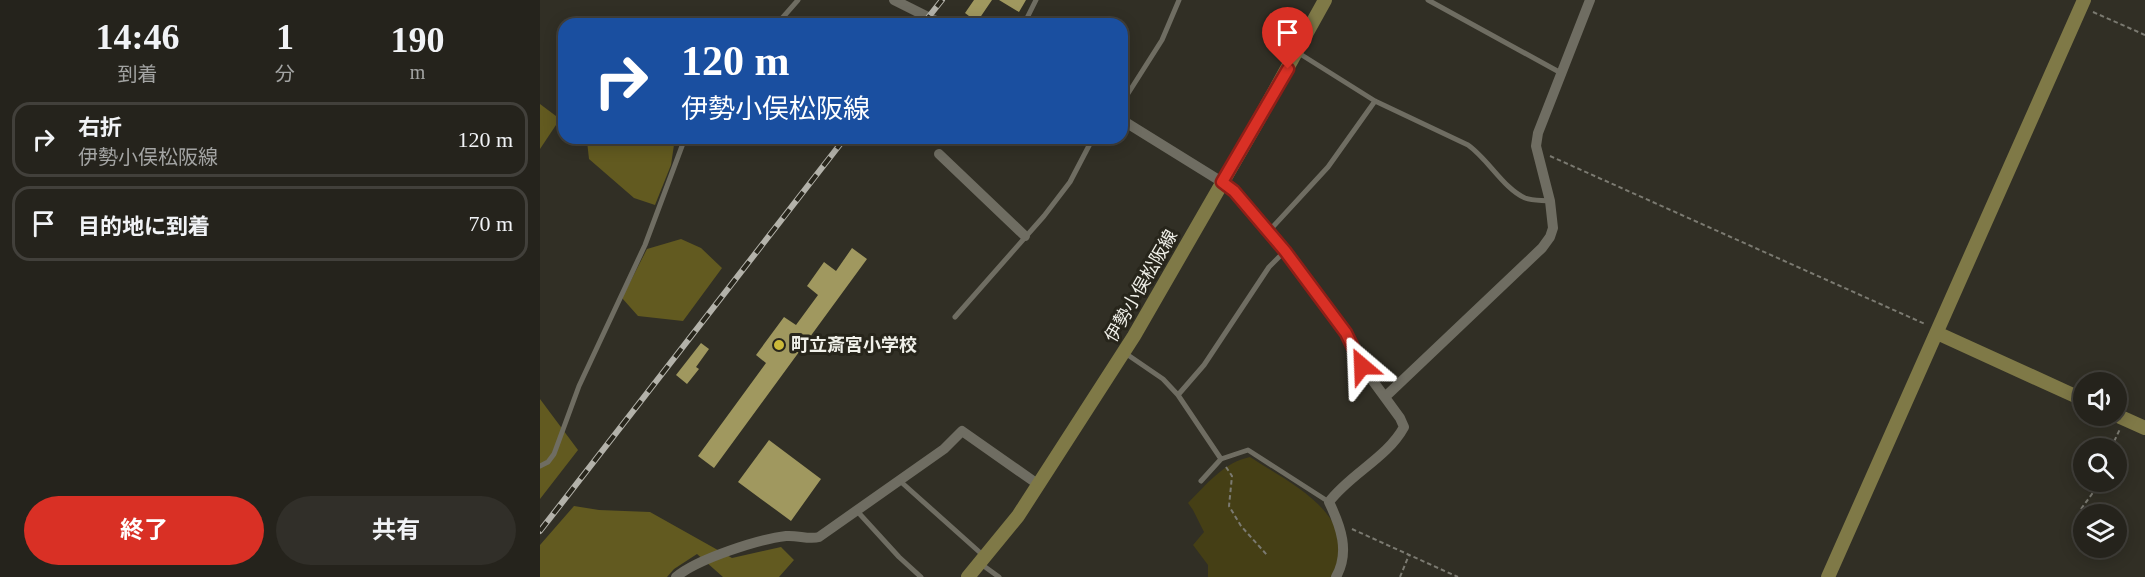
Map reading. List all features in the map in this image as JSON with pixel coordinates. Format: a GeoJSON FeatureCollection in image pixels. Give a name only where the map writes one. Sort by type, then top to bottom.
{"type":"FeatureCollection","features":[{"type":"Feature","properties":{"kind":"street"},"geometry":{"type":"LineString","coordinates":[[894,0],[910,3],[933,18]]}},
{"type":"Feature","properties":{"kind":"street","name":"伊勢小俣松阪線"},"geometry":{"type":"LineString","coordinates":[[968,577],[1018,516],[1123,352],[1298,52],[1325,0]]}},
{"type":"Feature","properties":{"kind":"street"},"geometry":{"type":"LineString","coordinates":[[1385,397],[1542,248],[1550,237],[1553,228],[1550,201],[1536,146],[1561,73],[1590,0]]}},
{"type":"Feature","properties":{"kind":"street"},"geometry":{"type":"LineString","coordinates":[[1828,577],[2083,3]]}},
{"type":"Feature","properties":{"kind":"street"},"geometry":{"type":"LineString","coordinates":[[1128,124],[1222,182]]}},
{"type":"Feature","properties":{"kind":"street"},"geometry":{"type":"LineString","coordinates":[[939,154],[1025,236]]}},
{"type":"Feature","properties":{"kind":"street"},"geometry":{"type":"LineString","coordinates":[[1292,262],[1346,333],[1362,366],[1400,418],[1404,427],[1397,440],[1337,491],[1329,502],[1339,523],[1344,561],[1336,577]]}},
{"type":"Feature","properties":{"kind":"street"},"geometry":{"type":"LineString","coordinates":[[1937,331],[2073,395]]}},
{"type":"Feature","properties":{"kind":"street"},"geometry":{"type":"LineString","coordinates":[[2127,420],[2145,428]]}},
{"type":"Feature","properties":{"kind":"street"},"geometry":{"type":"LineString","coordinates":[[676,577],[696,564],[731,550],[787,536],[813,539],[819,537],[944,449],[962,431],[1039,485]]}},
{"type":"Feature","properties":{"kind":"lane"},"geometry":{"type":"LineString","coordinates":[[782,18],[798,0]]}},
{"type":"Feature","properties":{"kind":"lane"},"geometry":{"type":"LineString","coordinates":[[1027,18],[1036,0]]}},
{"type":"Feature","properties":{"kind":"lane"},"geometry":{"type":"LineString","coordinates":[[1128,94],[1162,40],[1179,0]]}},
{"type":"Feature","properties":{"kind":"lane"},"geometry":{"type":"LineString","coordinates":[[1428,0],[1561,73]]}},
{"type":"Feature","properties":{"kind":"lane"},"geometry":{"type":"LineString","coordinates":[[1298,52],[1375,100],[1468,145],[1526,199],[1550,201]]}},
{"type":"Feature","properties":{"kind":"lane"},"geometry":{"type":"LineString","coordinates":[[1269,231],[1323,174],[1375,100]]}},
{"type":"Feature","properties":{"kind":"lane"},"geometry":{"type":"LineString","coordinates":[[540,466],[548,462],[554,454],[579,386],[645,245],[683,144]]}},
{"type":"Feature","properties":{"kind":"lane"},"geometry":{"type":"LineString","coordinates":[[955,317],[1070,182],[1090,144]]}},
{"type":"Feature","properties":{"kind":"lane"},"geometry":{"type":"LineString","coordinates":[[1222,182],[1234,191],[1292,262]]}},
{"type":"Feature","properties":{"kind":"lane"},"geometry":{"type":"LineString","coordinates":[[1178,395],[1204,365],[1269,267],[1285,251]]}},
{"type":"Feature","properties":{"kind":"lane"},"geometry":{"type":"LineString","coordinates":[[1123,352],[1163,379],[1178,395],[1221,459]]}},
{"type":"Feature","properties":{"kind":"lane"},"geometry":{"type":"LineString","coordinates":[[1201,481],[1221,459],[1248,450],[1329,502]]}},
{"type":"Feature","properties":{"kind":"lane"},"geometry":{"type":"LineString","coordinates":[[899,480],[999,577]]}},
{"type":"Feature","properties":{"kind":"lane"},"geometry":{"type":"LineString","coordinates":[[856,510],[899,557],[921,577]]}},
{"type":"Feature","properties":{"kind":"path"},"geometry":{"type":"LineString","coordinates":[[2083,3],[2145,35]]}},
{"type":"Feature","properties":{"kind":"path"},"geometry":{"type":"LineString","coordinates":[[1538,157],[1550,156],[1937,331]]}},
{"type":"Feature","properties":{"kind":"path"},"geometry":{"type":"LineString","coordinates":[[1221,459],[1232,476],[1229,506],[1241,526],[1267,555]]}},
{"type":"Feature","properties":{"kind":"path"},"geometry":{"type":"LineString","coordinates":[[1339,523],[1458,577]]}},
{"type":"Feature","properties":{"kind":"path"},"geometry":{"type":"LineString","coordinates":[[1400,577],[1409,555]]}},
{"type":"Feature","properties":{"kind":"shaded area"},"geometry":{"type":"Polygon","coordinates":[[[540,104],[558,118],[558,122],[540,149],[540,104]]]}},
{"type":"Feature","properties":{"kind":"shaded area"},"geometry":{"type":"Polygon","coordinates":[[[587,144],[674,144],[671,165],[655,205],[634,198],[589,159],[587,144]]]}},
{"type":"Feature","properties":{"kind":"shaded area"},"geometry":{"type":"Polygon","coordinates":[[[681,239],[701,248],[722,268],[683,321],[638,316],[622,298],[647,249],[681,239]]]}},
{"type":"Feature","properties":{"kind":"shaded area"},"geometry":{"type":"Polygon","coordinates":[[[540,399],[578,450],[540,499],[540,399]]]}},
{"type":"Feature","properties":{"kind":"shaded area"},"geometry":{"type":"Polygon","coordinates":[[[1250,457],[1303,491],[1331,520],[1338,537],[1339,556],[1331,577],[1208,577],[1208,565],[1193,545],[1204,532],[1188,503],[1224,469],[1250,457]]]}},
{"type":"Feature","properties":{"kind":"shaded area"},"geometry":{"type":"Polygon","coordinates":[[[574,506],[599,510],[650,512],[732,558],[781,547],[794,560],[779,577],[723,577],[697,554],[674,569],[667,577],[540,577],[540,545],[574,506]]]}},
{"type":"Feature","properties":{"kind":"building"},"geometry":{"type":"Polygon","coordinates":[[[974,0],[992,0],[980,18],[972,18],[965,13],[974,0]]]}},
{"type":"Feature","properties":{"kind":"building"},"geometry":{"type":"Polygon","coordinates":[[[999,0],[1026,0],[1019,12],[999,0]]]}},
{"type":"Feature","properties":{"kind":"building"},"geometry":{"type":"Polygon","coordinates":[[[852,248],[867,259],[714,468],[698,456],[766,363],[756,355],[784,317],[796,325],[818,295],[807,286],[824,262],[836,271],[852,248]]]}},
{"type":"Feature","properties":{"kind":"building"},"geometry":{"type":"Polygon","coordinates":[[[701,343],[709,349],[696,367],[699,369],[687,384],[676,375],[701,343]]]}},
{"type":"Feature","properties":{"kind":"building"},"geometry":{"type":"Polygon","coordinates":[[[769,440],[821,479],[791,521],[738,482],[769,440]]]}},
{"type":"Feature","properties":{"kind":"railway"},"geometry":{"type":"LineString","coordinates":[[928,18],[942,0]]}},
{"type":"Feature","properties":{"kind":"railway"},"geometry":{"type":"LineString","coordinates":[[540,531],[840,144]]}},
{"type":"Feature","properties":{"kind":"place","name":"町立斎宮小学校"},"geometry":{"type":"Point","coordinates":[779,345]}},
{"type":"Feature","properties":{"kind":"route"},"geometry":{"type":"LineString","coordinates":[[1288,69],[1222,182],[1234,191],[1285,251],[1346,333],[1362,366]]}}]}
